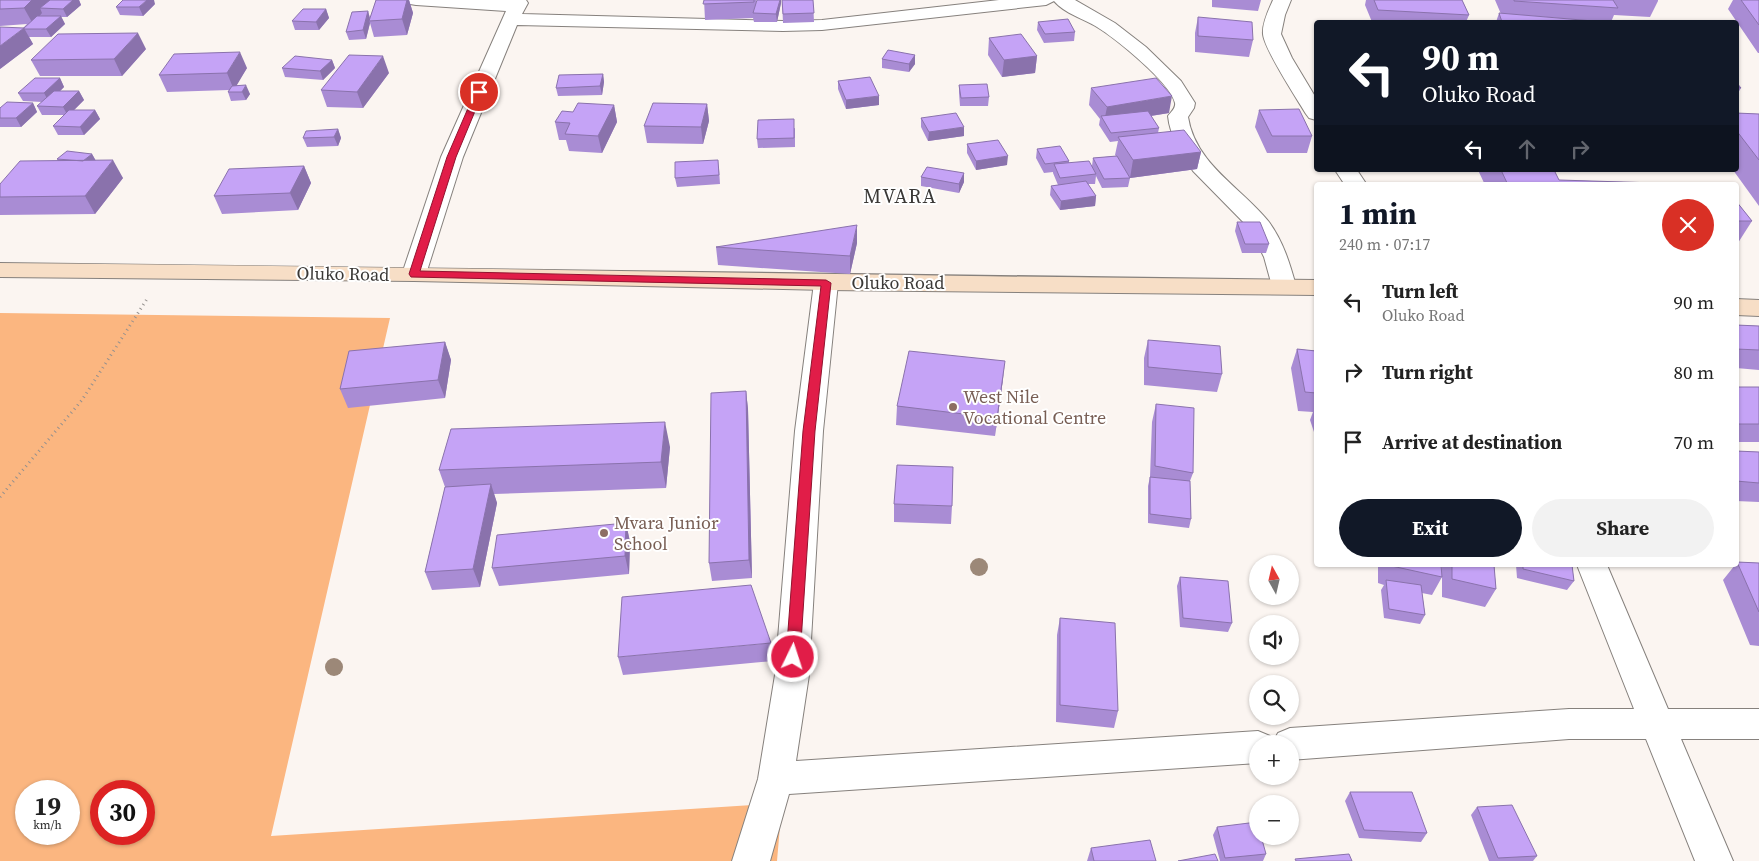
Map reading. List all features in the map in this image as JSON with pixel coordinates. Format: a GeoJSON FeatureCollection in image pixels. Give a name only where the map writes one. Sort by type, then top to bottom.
{"type":"FeatureCollection","features":[{"type":"Feature","properties":{"kind":"main road","name":"Oluko Road"},"geometry":{"type":"LineString","coordinates":[[0,270],[414,274],[826,283],[1284,286],[1314,288]]}},
{"type":"Feature","properties":{"kind":"main road"},"geometry":{"type":"LineString","coordinates":[[1739,307],[1759,308]]}},
{"type":"Feature","properties":{"kind":"street"},"geometry":{"type":"LineString","coordinates":[[416,0],[782,26],[822,25],[1046,0]]}},
{"type":"Feature","properties":{"kind":"street"},"geometry":{"type":"LineString","coordinates":[[1062,0],[1110,28],[1156,66],[1176,86],[1185,102],[1185,107],[1178,116],[1178,126],[1186,141],[1201,166],[1260,226],[1276,257],[1284,286]]}},
{"type":"Feature","properties":{"kind":"street"},"geometry":{"type":"LineString","coordinates":[[1282,0],[1276,15],[1272,34],[1314,110]]}},
{"type":"Feature","properties":{"kind":"street"},"geometry":{"type":"LineString","coordinates":[[414,274],[452,157],[516,8]]}},
{"type":"Feature","properties":{"kind":"street"},"geometry":{"type":"LineString","coordinates":[[751,861],[776,779],[792,675],[809,431],[826,283]]}},
{"type":"Feature","properties":{"kind":"street"},"geometry":{"type":"LineString","coordinates":[[1593,567],[1714,861]]}},
{"type":"Feature","properties":{"kind":"street"},"geometry":{"type":"LineString","coordinates":[[1299,743],[1568,724],[1759,724]]}},
{"type":"Feature","properties":{"kind":"street"},"geometry":{"type":"LineString","coordinates":[[776,779],[1249,748]]}},
{"type":"Feature","properties":{"kind":"path"},"geometry":{"type":"LineString","coordinates":[[0,497],[82,400],[164,272]]}},
{"type":"Feature","properties":{"kind":"shaded area"},"geometry":{"type":"Polygon","coordinates":[[[0,313],[390,318],[271,836],[782,803],[777,861],[0,861],[0,313]]]}},
{"type":"Feature","properties":{"kind":"building"},"geometry":{"type":"Polygon","coordinates":[[[0,0],[32,0],[24,8],[0,9],[0,0]]]}},
{"type":"Feature","properties":{"kind":"building"},"geometry":{"type":"Polygon","coordinates":[[[50,0],[73,0],[63,9],[40,8],[50,0]]]}},
{"type":"Feature","properties":{"kind":"building"},"geometry":{"type":"Polygon","coordinates":[[[123,0],[147,0],[139,7],[116,7],[123,0]]]}},
{"type":"Feature","properties":{"kind":"building"},"geometry":{"type":"Polygon","coordinates":[[[376,0],[407,0],[402,19],[369,21],[376,0]]]}},
{"type":"Feature","properties":{"kind":"building"},"geometry":{"type":"Polygon","coordinates":[[[704,0],[754,0],[754,2],[703,4],[704,0]]]}},
{"type":"Feature","properties":{"kind":"building"},"geometry":{"type":"Polygon","coordinates":[[[757,0],[780,0],[776,14],[753,13],[757,0]]]}},
{"type":"Feature","properties":{"kind":"building"},"geometry":{"type":"Polygon","coordinates":[[[782,0],[813,0],[814,13],[783,14],[782,0]]]}},
{"type":"Feature","properties":{"kind":"building"},"geometry":{"type":"Polygon","coordinates":[[[1374,0],[1462,0],[1469,15],[1378,10],[1374,0]]]}},
{"type":"Feature","properties":{"kind":"building"},"geometry":{"type":"Polygon","coordinates":[[[1613,0],[1618,8],[1514,1],[1613,0]]]}},
{"type":"Feature","properties":{"kind":"building"},"geometry":{"type":"Polygon","coordinates":[[[1741,0],[1759,0],[1759,25],[1741,0]]]}},
{"type":"Feature","properties":{"kind":"building"},"geometry":{"type":"Polygon","coordinates":[[[303,9],[326,9],[316,22],[292,21],[303,9]]]}},
{"type":"Feature","properties":{"kind":"building"},"geometry":{"type":"Polygon","coordinates":[[[368,11],[363,30],[346,32],[352,12],[368,11]]]}},
{"type":"Feature","properties":{"kind":"building"},"geometry":{"type":"Polygon","coordinates":[[[1499,13],[1581,20],[1501,20],[1499,13]]]}},
{"type":"Feature","properties":{"kind":"building"},"geometry":{"type":"Polygon","coordinates":[[[37,16],[61,16],[46,29],[24,28],[37,16]]]}},
{"type":"Feature","properties":{"kind":"building"},"geometry":{"type":"Polygon","coordinates":[[[1198,17],[1252,22],[1253,40],[1198,36],[1198,17]]]}},
{"type":"Feature","properties":{"kind":"building"},"geometry":{"type":"Polygon","coordinates":[[[1068,19],[1075,32],[1045,34],[1038,22],[1068,19]]]}},
{"type":"Feature","properties":{"kind":"building"},"geometry":{"type":"Polygon","coordinates":[[[0,27],[24,28],[0,46],[0,27]]]}},
{"type":"Feature","properties":{"kind":"building"},"geometry":{"type":"Polygon","coordinates":[[[138,33],[114,59],[31,60],[58,34],[138,33]]]}},
{"type":"Feature","properties":{"kind":"building"},"geometry":{"type":"Polygon","coordinates":[[[1021,34],[1037,56],[1004,60],[989,38],[1021,34]]]}},
{"type":"Feature","properties":{"kind":"building"},"geometry":{"type":"Polygon","coordinates":[[[888,50],[915,55],[909,64],[882,59],[888,50]]]}},
{"type":"Feature","properties":{"kind":"building"},"geometry":{"type":"Polygon","coordinates":[[[240,52],[227,73],[159,75],[174,54],[240,52]]]}},
{"type":"Feature","properties":{"kind":"building"},"geometry":{"type":"Polygon","coordinates":[[[349,55],[383,56],[357,92],[321,90],[349,55]]]}},
{"type":"Feature","properties":{"kind":"building"},"geometry":{"type":"Polygon","coordinates":[[[295,56],[332,60],[320,71],[282,68],[295,56]]]}},
{"type":"Feature","properties":{"kind":"building"},"geometry":{"type":"Polygon","coordinates":[[[603,74],[600,86],[556,88],[559,75],[603,74]]]}},
{"type":"Feature","properties":{"kind":"building"},"geometry":{"type":"Polygon","coordinates":[[[870,77],[879,96],[846,100],[838,81],[870,77]]]}},
{"type":"Feature","properties":{"kind":"building"},"geometry":{"type":"Polygon","coordinates":[[[35,78],[60,78],[44,93],[18,93],[35,78]]]}},
{"type":"Feature","properties":{"kind":"building"},"geometry":{"type":"Polygon","coordinates":[[[1156,78],[1172,96],[1107,107],[1091,88],[1156,78]]]}},
{"type":"Feature","properties":{"kind":"building"},"geometry":{"type":"Polygon","coordinates":[[[987,84],[989,97],[961,98],[959,85],[987,84]]]}},
{"type":"Feature","properties":{"kind":"building"},"geometry":{"type":"Polygon","coordinates":[[[246,85],[242,92],[228,92],[232,86],[246,85]]]}},
{"type":"Feature","properties":{"kind":"building"},"geometry":{"type":"Polygon","coordinates":[[[54,91],[79,91],[63,107],[37,106],[54,91]]]}},
{"type":"Feature","properties":{"kind":"building"},"geometry":{"type":"Polygon","coordinates":[[[7,102],[33,103],[16,118],[0,118],[0,108],[7,102]]]}},
{"type":"Feature","properties":{"kind":"building"},"geometry":{"type":"Polygon","coordinates":[[[578,103],[614,105],[598,136],[565,134],[570,123],[555,122],[562,111],[573,112],[578,103]]]}},
{"type":"Feature","properties":{"kind":"building"},"geometry":{"type":"Polygon","coordinates":[[[653,103],[707,104],[701,127],[644,126],[653,103]]]}},
{"type":"Feature","properties":{"kind":"building"},"geometry":{"type":"Polygon","coordinates":[[[1299,109],[1312,136],[1272,136],[1259,110],[1299,109]]]}},
{"type":"Feature","properties":{"kind":"building"},"geometry":{"type":"Polygon","coordinates":[[[69,110],[95,110],[80,127],[53,126],[69,110]]]}},
{"type":"Feature","properties":{"kind":"building"},"geometry":{"type":"Polygon","coordinates":[[[1148,111],[1159,128],[1111,133],[1101,116],[1148,111]]]}},
{"type":"Feature","properties":{"kind":"building"},"geometry":{"type":"Polygon","coordinates":[[[956,113],[964,127],[929,132],[921,118],[956,113]]]}},
{"type":"Feature","properties":{"kind":"building"},"geometry":{"type":"Polygon","coordinates":[[[1739,113],[1759,114],[1759,160],[1739,134],[1739,113]]]}},
{"type":"Feature","properties":{"kind":"building"},"geometry":{"type":"Polygon","coordinates":[[[794,119],[794,138],[757,139],[758,120],[794,119]]]}},
{"type":"Feature","properties":{"kind":"building"},"geometry":{"type":"Polygon","coordinates":[[[338,129],[334,137],[303,138],[306,131],[338,129]]]}},
{"type":"Feature","properties":{"kind":"building"},"geometry":{"type":"Polygon","coordinates":[[[1184,130],[1201,152],[1133,160],[1118,137],[1184,130]]]}},
{"type":"Feature","properties":{"kind":"building"},"geometry":{"type":"Polygon","coordinates":[[[998,140],[1008,156],[976,161],[967,144],[998,140]]]}},
{"type":"Feature","properties":{"kind":"building"},"geometry":{"type":"Polygon","coordinates":[[[1060,146],[1069,161],[1045,164],[1037,149],[1060,146]]]}},
{"type":"Feature","properties":{"kind":"building"},"geometry":{"type":"Polygon","coordinates":[[[67,151],[92,154],[83,161],[57,159],[67,151]]]}},
{"type":"Feature","properties":{"kind":"building"},"geometry":{"type":"Polygon","coordinates":[[[1117,156],[1130,178],[1104,179],[1093,158],[1117,156]]]}},
{"type":"Feature","properties":{"kind":"building"},"geometry":{"type":"Polygon","coordinates":[[[113,160],[85,196],[0,197],[0,184],[20,161],[113,160]]]}},
{"type":"Feature","properties":{"kind":"building"},"geometry":{"type":"Polygon","coordinates":[[[718,160],[719,175],[675,178],[675,162],[718,160]]]}},
{"type":"Feature","properties":{"kind":"building"},"geometry":{"type":"Polygon","coordinates":[[[1089,161],[1096,174],[1060,178],[1054,164],[1089,161]]]}},
{"type":"Feature","properties":{"kind":"building"},"geometry":{"type":"Polygon","coordinates":[[[304,166],[290,193],[214,196],[229,169],[304,166]]]}},
{"type":"Feature","properties":{"kind":"building"},"geometry":{"type":"Polygon","coordinates":[[[927,167],[964,173],[959,184],[921,177],[927,167]]]}},
{"type":"Feature","properties":{"kind":"building"},"geometry":{"type":"Polygon","coordinates":[[[1502,172],[1555,172],[1559,180],[1623,182],[1507,182],[1502,172]]]}},
{"type":"Feature","properties":{"kind":"building"},"geometry":{"type":"Polygon","coordinates":[[[1086,181],[1096,196],[1061,201],[1051,186],[1086,181]]]}},
{"type":"Feature","properties":{"kind":"building"},"geometry":{"type":"Polygon","coordinates":[[[1739,205],[1752,221],[1739,221],[1739,205]]]}},
{"type":"Feature","properties":{"kind":"building"},"geometry":{"type":"Polygon","coordinates":[[[1237,222],[1260,222],[1269,244],[1245,244],[1237,222]]]}},
{"type":"Feature","properties":{"kind":"building"},"geometry":{"type":"Polygon","coordinates":[[[857,225],[850,256],[716,247],[857,225]]]}},
{"type":"Feature","properties":{"kind":"building"},"geometry":{"type":"Polygon","coordinates":[[[1739,325],[1759,326],[1759,350],[1739,349],[1739,325]]]}},
{"type":"Feature","properties":{"kind":"building"},"geometry":{"type":"Polygon","coordinates":[[[1148,340],[1220,346],[1222,374],[1148,367],[1148,340]]]}},
{"type":"Feature","properties":{"kind":"building"},"geometry":{"type":"Polygon","coordinates":[[[445,342],[438,380],[340,389],[349,351],[445,342]]]}},
{"type":"Feature","properties":{"kind":"building"},"geometry":{"type":"Polygon","coordinates":[[[1297,349],[1314,351],[1314,393],[1305,392],[1297,349]]]}},
{"type":"Feature","properties":{"kind":"building"},"geometry":{"type":"Polygon","coordinates":[[[909,351],[1005,361],[997,418],[897,406],[909,351]]]}},
{"type":"Feature","properties":{"kind":"building"},"geometry":{"type":"Polygon","coordinates":[[[1739,387],[1759,387],[1759,424],[1739,424],[1739,387]]]}},
{"type":"Feature","properties":{"kind":"building"},"geometry":{"type":"Polygon","coordinates":[[[746,391],[749,560],[709,563],[711,393],[746,391]]]}},
{"type":"Feature","properties":{"kind":"building"},"geometry":{"type":"Polygon","coordinates":[[[1156,404],[1194,408],[1193,473],[1155,466],[1156,404]]]}},
{"type":"Feature","properties":{"kind":"building"},"geometry":{"type":"Polygon","coordinates":[[[665,422],[661,462],[439,470],[451,429],[665,422]]]}},
{"type":"Feature","properties":{"kind":"building"},"geometry":{"type":"Polygon","coordinates":[[[1739,451],[1759,452],[1759,483],[1739,481],[1739,451]]]}},
{"type":"Feature","properties":{"kind":"building"},"geometry":{"type":"Polygon","coordinates":[[[897,465],[953,467],[952,506],[894,504],[897,465]]]}},
{"type":"Feature","properties":{"kind":"building"},"geometry":{"type":"Polygon","coordinates":[[[1150,477],[1190,481],[1191,519],[1150,514],[1150,477]]]}},
{"type":"Feature","properties":{"kind":"building"},"geometry":{"type":"Polygon","coordinates":[[[491,484],[473,569],[425,572],[445,487],[491,484]]]}},
{"type":"Feature","properties":{"kind":"building"},"geometry":{"type":"Polygon","coordinates":[[[626,523],[625,556],[492,568],[497,535],[626,523]]]}},
{"type":"Feature","properties":{"kind":"building"},"geometry":{"type":"Polygon","coordinates":[[[1739,562],[1759,563],[1759,612],[1739,567],[1739,562]]]}},
{"type":"Feature","properties":{"kind":"building"},"geometry":{"type":"Polygon","coordinates":[[[1396,567],[1441,567],[1442,577],[1396,567]]]}},
{"type":"Feature","properties":{"kind":"building"},"geometry":{"type":"Polygon","coordinates":[[[1452,567],[1494,567],[1496,589],[1452,579],[1452,567]]]}},
{"type":"Feature","properties":{"kind":"building"},"geometry":{"type":"Polygon","coordinates":[[[1523,567],[1572,567],[1574,581],[1523,569],[1523,567]]]}},
{"type":"Feature","properties":{"kind":"building"},"geometry":{"type":"Polygon","coordinates":[[[1180,577],[1228,581],[1232,623],[1183,618],[1180,577]]]}},
{"type":"Feature","properties":{"kind":"building"},"geometry":{"type":"Polygon","coordinates":[[[1386,580],[1421,585],[1425,615],[1389,609],[1386,580]]]}},
{"type":"Feature","properties":{"kind":"building"},"geometry":{"type":"Polygon","coordinates":[[[751,585],[771,643],[618,657],[622,597],[751,585]]]}},
{"type":"Feature","properties":{"kind":"building"},"geometry":{"type":"Polygon","coordinates":[[[1060,618],[1115,623],[1118,711],[1060,705],[1060,618]]]}},
{"type":"Feature","properties":{"kind":"building"},"geometry":{"type":"Polygon","coordinates":[[[1350,792],[1412,792],[1427,833],[1364,830],[1350,792]]]}},
{"type":"Feature","properties":{"kind":"building"},"geometry":{"type":"Polygon","coordinates":[[[1512,805],[1537,856],[1498,858],[1477,807],[1512,805]]]}},
{"type":"Feature","properties":{"kind":"building"},"geometry":{"type":"Polygon","coordinates":[[[1249,823],[1249,845],[1264,845],[1266,854],[1225,858],[1217,827],[1249,823]]]}},
{"type":"Feature","properties":{"kind":"building"},"geometry":{"type":"Polygon","coordinates":[[[1150,840],[1156,861],[1094,861],[1091,848],[1150,840]]]}},
{"type":"Feature","properties":{"kind":"building"},"geometry":{"type":"Polygon","coordinates":[[[1215,854],[1218,861],[1178,861],[1215,854]]]}},
{"type":"Feature","properties":{"kind":"building"},"geometry":{"type":"Polygon","coordinates":[[[1349,854],[1352,861],[1296,861],[1295,859],[1349,854]]]}},
{"type":"Feature","properties":{"kind":"place","name":"West Nile Vocational Centre"},"geometry":{"type":"Point","coordinates":[953,407]}},
{"type":"Feature","properties":{"kind":"place","name":"Mvara Junior School"},"geometry":{"type":"Point","coordinates":[604,533]}},
{"type":"Feature","properties":{"kind":"district","name":"MVARA"},"geometry":{"type":"Point","coordinates":[900,196]}},
{"type":"Feature","properties":{"kind":"route"},"geometry":{"type":"LineString","coordinates":[[479,92],[452,157],[414,274],[826,283],[809,431],[793,657]]}}]}
